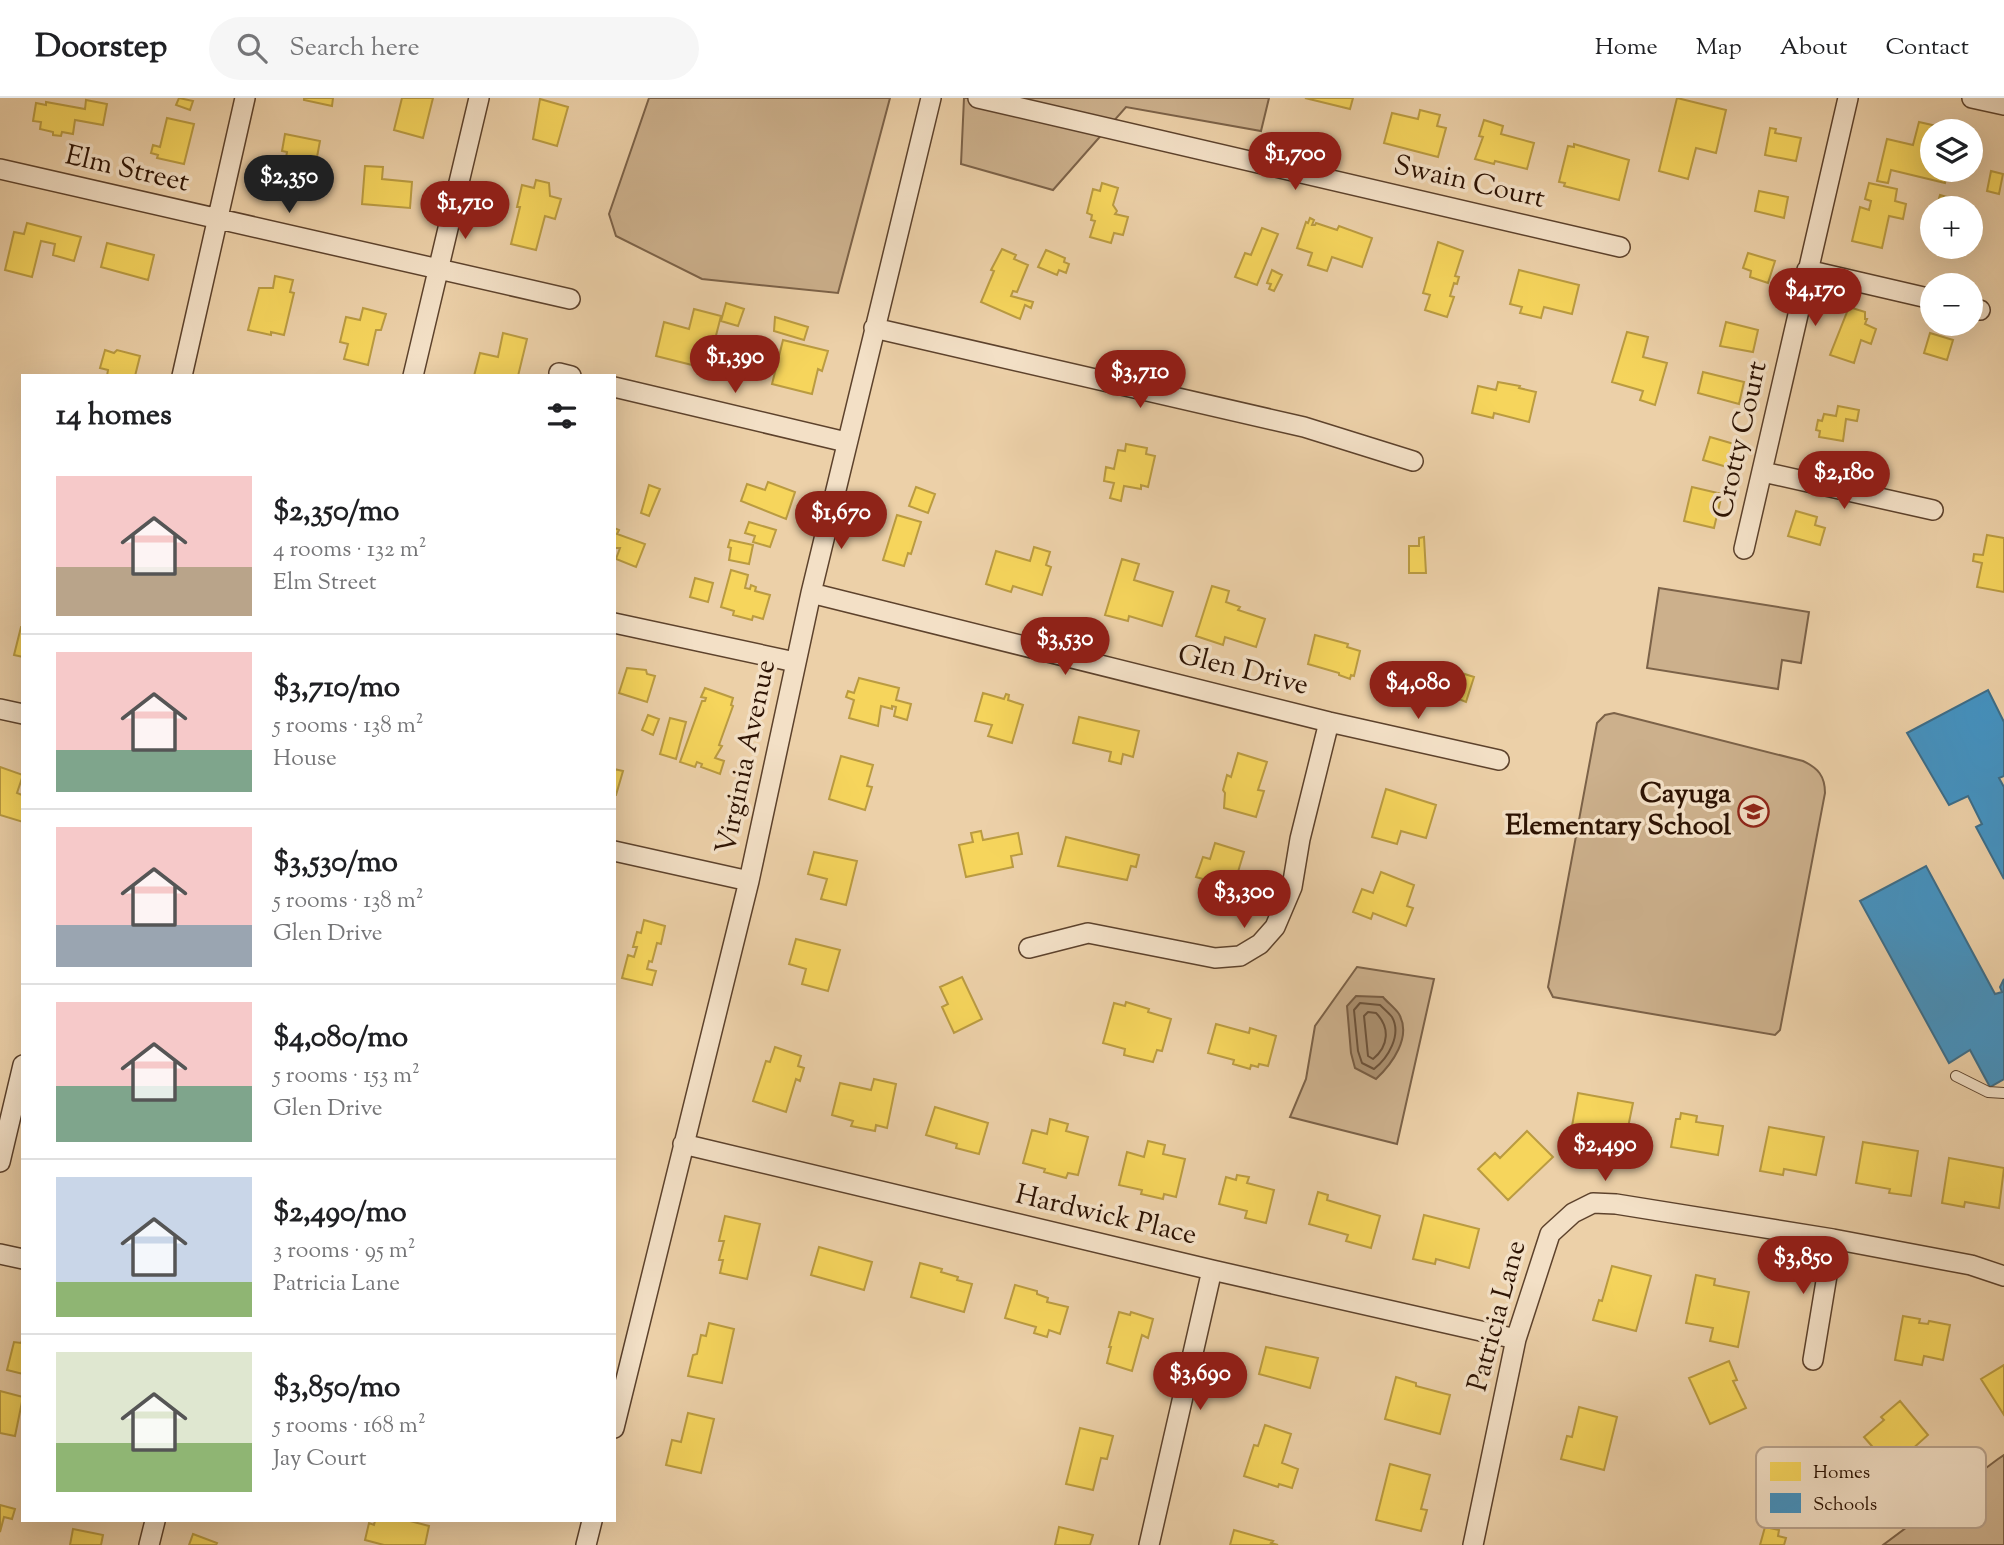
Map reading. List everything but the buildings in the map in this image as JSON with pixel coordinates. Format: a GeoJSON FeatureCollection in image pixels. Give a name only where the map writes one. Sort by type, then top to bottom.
{"type":"FeatureCollection","features":[{"type":"Feature","properties":{"kind":"street"},"geometry":{"type":"LineString","coordinates":[[182,374],[245,98]]}},
{"type":"Feature","properties":{"kind":"street"},"geometry":{"type":"LineString","coordinates":[[413,374],[479,98]]}},
{"type":"Feature","properties":{"kind":"street","name":"Virginia Avenue"},"geometry":{"type":"LineString","coordinates":[[616,1420],[749,881],[795,662],[846,442],[931,98]]}},
{"type":"Feature","properties":{"kind":"street","name":"Swain Court"},"geometry":{"type":"LineString","coordinates":[[978,98],[1620,247]]}},
{"type":"Feature","properties":{"kind":"street","name":"Crotty Court"},"geometry":{"type":"LineString","coordinates":[[1744,549],[1848,98]]}},
{"type":"Feature","properties":{"kind":"street"},"geometry":{"type":"LineString","coordinates":[[1972,98],[2004,105]]}},
{"type":"Feature","properties":{"kind":"street","name":"Elm Street"},"geometry":{"type":"LineString","coordinates":[[0,169],[570,299]]}},
{"type":"Feature","properties":{"kind":"street"},"geometry":{"type":"LineString","coordinates":[[1807,270],[1920,296]]}},
{"type":"Feature","properties":{"kind":"street"},"geometry":{"type":"LineString","coordinates":[[874,328],[1304,427],[1413,461]]}},
{"type":"Feature","properties":{"kind":"street"},"geometry":{"type":"LineString","coordinates":[[616,387],[846,442]]}},
{"type":"Feature","properties":{"kind":"street"},"geometry":{"type":"LineString","coordinates":[[1763,472],[1933,510]]}},
{"type":"Feature","properties":{"kind":"street","name":"Glen Drive"},"geometry":{"type":"LineString","coordinates":[[811,593],[1329,722],[1499,760]]}},
{"type":"Feature","properties":{"kind":"street"},"geometry":{"type":"LineString","coordinates":[[616,623],[795,662]]}},
{"type":"Feature","properties":{"kind":"street"},"geometry":{"type":"LineString","coordinates":[[0,709],[21,714]]}},
{"type":"Feature","properties":{"kind":"street"},"geometry":{"type":"LineString","coordinates":[[1028,948],[1088,933],[1215,958],[1240,956],[1260,944],[1275,927],[1292,887],[1300,839],[1329,722]]}},
{"type":"Feature","properties":{"kind":"street"},"geometry":{"type":"LineString","coordinates":[[616,852],[749,881]]}},
{"type":"Feature","properties":{"kind":"street"},"geometry":{"type":"LineString","coordinates":[[0,1162],[21,1073]]}},
{"type":"Feature","properties":{"kind":"street","name":"Hardwick Place"},"geometry":{"type":"LineString","coordinates":[[683,1144],[1212,1270],[1516,1339]]}},
{"type":"Feature","properties":{"kind":"street","name":"Patricia Lane"},"geometry":{"type":"LineString","coordinates":[[1473,1545],[1516,1339],[1550,1234],[1573,1213],[1593,1203],[1616,1204],[1833,1239],[1971,1265],[2004,1276]]}},
{"type":"Feature","properties":{"kind":"street"},"geometry":{"type":"LineString","coordinates":[[1813,1360],[1833,1239]]}},
{"type":"Feature","properties":{"kind":"street"},"geometry":{"type":"LineString","coordinates":[[0,1254],[21,1259]]}},
{"type":"Feature","properties":{"kind":"street"},"geometry":{"type":"LineString","coordinates":[[1149,1545],[1212,1270]]}},
{"type":"Feature","properties":{"kind":"street"},"geometry":{"type":"LineString","coordinates":[[149,1545],[155,1522]]}},
{"type":"Feature","properties":{"kind":"street"},"geometry":{"type":"LineString","coordinates":[[586,1545],[592,1522]]}},
{"type":"Feature","properties":{"kind":"lane"},"geometry":{"type":"LineString","coordinates":[[1956,1076],[1988,1093],[2004,1093]]}},
{"type":"Feature","properties":{"kind":"shaded area"},"geometry":{"type":"Polygon","coordinates":[[[649,98],[890,98],[838,293],[702,279],[616,236],[609,214],[649,98]]]}},
{"type":"Feature","properties":{"kind":"shaded area"},"geometry":{"type":"Polygon","coordinates":[[[964,98],[1269,98],[1261,131],[1126,107],[1053,190],[961,164],[964,98]]]}},
{"type":"Feature","properties":{"kind":"shaded area"},"geometry":{"type":"Polygon","coordinates":[[[1659,588],[1809,612],[1801,663],[1782,660],[1778,689],[1647,668],[1659,588]]]}},
{"type":"Feature","properties":{"kind":"shaded area"},"geometry":{"type":"Polygon","coordinates":[[[1614,713],[1803,761],[1817,770],[1822,777],[1825,793],[1780,1030],[1775,1035],[1553,997],[1548,987],[1597,723],[1605,715],[1614,713]]]}},
{"type":"Feature","properties":{"kind":"shaded area"},"geometry":{"type":"Polygon","coordinates":[[[1357,967],[1434,979],[1397,1144],[1290,1117],[1306,1079],[1315,1026],[1357,967]]]}},
{"type":"Feature","properties":{"kind":"shaded area"},"geometry":{"type":"Polygon","coordinates":[[[2004,1455],[2004,1545],[1883,1545],[1906,1528],[1986,1528],[1986,1468],[2004,1455]]]}},
{"type":"Feature","properties":{"kind":"water"},"geometry":{"type":"Polygon","coordinates":[[[1356,996],[1383,997],[1399,1014],[1402,1023],[1402,1041],[1398,1050],[1376,1079],[1355,1068],[1351,1053],[1347,1006],[1356,996]]]}},
{"type":"Feature","properties":{"kind":"place","name":"Cayuga Elementary School"},"geometry":{"type":"Point","coordinates":[1754,811]}}]}
